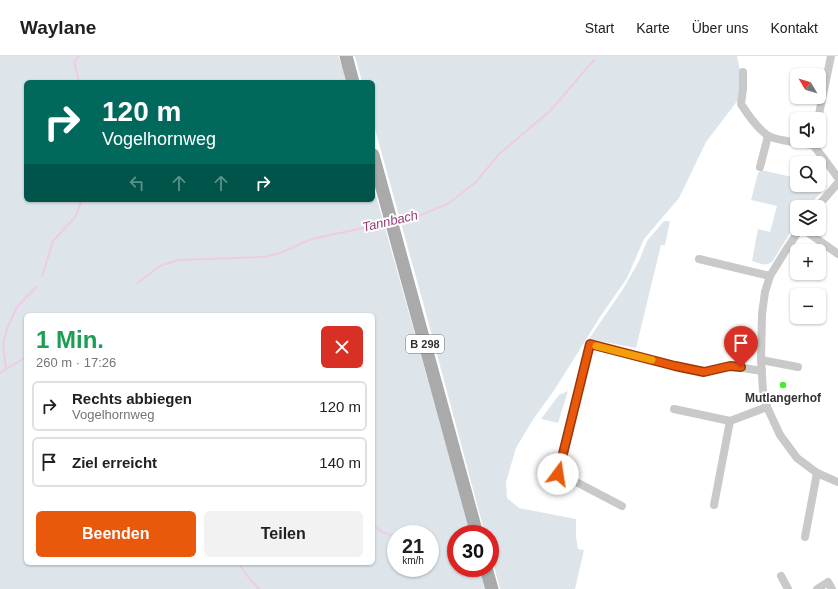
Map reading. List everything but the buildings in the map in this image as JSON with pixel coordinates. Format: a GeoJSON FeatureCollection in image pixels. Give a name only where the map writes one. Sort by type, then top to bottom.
{"type":"FeatureCollection","features":[{"type":"Feature","properties":{"kind":"main road"},"geometry":{"type":"LineString","coordinates":[[346,56],[352,80]]}},
{"type":"Feature","properties":{"kind":"main road","name":"B 298"},"geometry":{"type":"LineString","coordinates":[[375,162],[475,525]]}},
{"type":"Feature","properties":{"kind":"main road"},"geometry":{"type":"LineString","coordinates":[[489,577],[492,589]]}},
{"type":"Feature","properties":{"kind":"street"},"geometry":{"type":"LineString","coordinates":[[819,112],[831,56]]}},
{"type":"Feature","properties":{"kind":"street"},"geometry":{"type":"LineString","coordinates":[[743,72],[741,104],[754,122],[768,136],[790,141]]}},
{"type":"Feature","properties":{"kind":"street"},"geometry":{"type":"LineString","coordinates":[[760,167],[768,136]]}},
{"type":"Feature","properties":{"kind":"street"},"geometry":{"type":"LineString","coordinates":[[817,148],[838,178]]}},
{"type":"Feature","properties":{"kind":"street"},"geometry":{"type":"LineString","coordinates":[[823,200],[838,183]]}},
{"type":"Feature","properties":{"kind":"street"},"geometry":{"type":"LineString","coordinates":[[795,236],[770,276],[765,292],[762,314],[761,360],[763,391],[780,435],[797,458],[817,473],[838,482]]}},
{"type":"Feature","properties":{"kind":"street"},"geometry":{"type":"LineString","coordinates":[[813,236],[838,254]]}},
{"type":"Feature","properties":{"kind":"street"},"geometry":{"type":"LineString","coordinates":[[699,260],[770,276]]}},
{"type":"Feature","properties":{"kind":"street"},"geometry":{"type":"LineString","coordinates":[[622,506],[558,474],[590,344],[704,372],[730,366],[762,371]]}},
{"type":"Feature","properties":{"kind":"street"},"geometry":{"type":"LineString","coordinates":[[761,360],[798,367]]}},
{"type":"Feature","properties":{"kind":"street"},"geometry":{"type":"LineString","coordinates":[[674,409],[730,421],[768,406]]}},
{"type":"Feature","properties":{"kind":"street"},"geometry":{"type":"LineString","coordinates":[[714,505],[730,421]]}},
{"type":"Feature","properties":{"kind":"street"},"geometry":{"type":"LineString","coordinates":[[805,537],[817,473]]}},
{"type":"Feature","properties":{"kind":"street"},"geometry":{"type":"LineString","coordinates":[[781,576],[788,589]]}},
{"type":"Feature","properties":{"kind":"street"},"geometry":{"type":"LineString","coordinates":[[817,589],[828,582],[832,589]]}},
{"type":"Feature","properties":{"kind":"shaded area"},"geometry":{"type":"Polygon","coordinates":[[[0,56],[338,56],[346,80],[24,80],[24,202],[375,202],[375,192],[468,525],[447,525],[447,577],[484,577],[487,589],[0,589],[0,56]]]}},
{"type":"Feature","properties":{"kind":"shaded area"},"geometry":{"type":"Polygon","coordinates":[[[355,56],[737,56],[741,75],[738,100],[706,142],[679,198],[644,239],[627,278],[600,317],[555,389],[532,421],[516,448],[506,482],[507,498],[519,508],[576,519],[578,549],[584,550],[575,589],[500,589],[497,577],[499,577],[499,525],[483,525],[375,129],[375,80],[361,80],[355,56]]]}},
{"type":"Feature","properties":{"kind":"shaded area"},"geometry":{"type":"Polygon","coordinates":[[[761,170],[790,176],[790,192],[822,192],[814,200],[790,200],[790,233],[772,262],[764,264],[752,261],[758,229],[770,232],[777,206],[751,200],[758,173],[761,170]]]}},
{"type":"Feature","properties":{"kind":"shaded area"},"geometry":{"type":"Polygon","coordinates":[[[664,221],[670,221],[665,245],[661,245],[636,348],[589,339],[623,289],[639,261],[647,241],[664,221]]]}},
{"type":"Feature","properties":{"kind":"shaded area"},"geometry":{"type":"Polygon","coordinates":[[[568,391],[558,423],[541,419],[559,395],[568,391]]]}},
{"type":"Feature","properties":{"kind":"waterway"},"geometry":{"type":"LineString","coordinates":[[78,80],[74,62],[79,56]]}},
{"type":"Feature","properties":{"kind":"waterway","name":"Tannbach"},"geometry":{"type":"LineString","coordinates":[[396,221],[416,217],[449,203],[476,182],[499,154],[550,111],[594,60]]}},
{"type":"Feature","properties":{"kind":"waterway"},"geometry":{"type":"LineString","coordinates":[[42,276],[53,241],[75,217],[81,202]]}},
{"type":"Feature","properties":{"kind":"waterway","name":"Tannbach"},"geometry":{"type":"LineString","coordinates":[[136,284],[160,266],[178,260],[264,257],[280,253],[312,239],[386,223]]}},
{"type":"Feature","properties":{"kind":"waterway"},"geometry":{"type":"LineString","coordinates":[[6,369],[3,343],[8,326],[17,307],[36,287]]}},
{"type":"Feature","properties":{"kind":"waterway","name":"Tannbach"},"geometry":{"type":"LineString","coordinates":[[0,373],[24,358]]}},
{"type":"Feature","properties":{"kind":"waterway"},"geometry":{"type":"LineString","coordinates":[[375,527],[387,534]]}},
{"type":"Feature","properties":{"kind":"waterway"},"geometry":{"type":"LineString","coordinates":[[239,565],[259,589]]}},
{"type":"Feature","properties":{"kind":"slow traffic"},"geometry":{"type":"LineString","coordinates":[[596,346],[652,360]]}},
{"type":"Feature","properties":{"kind":"place","name":"Mutlangerhof"},"geometry":{"type":"Point","coordinates":[783,385]}},
{"type":"Feature","properties":{"kind":"route"},"geometry":{"type":"LineString","coordinates":[[558,474],[590,344],[704,372],[730,366],[741,367]]}}]}
